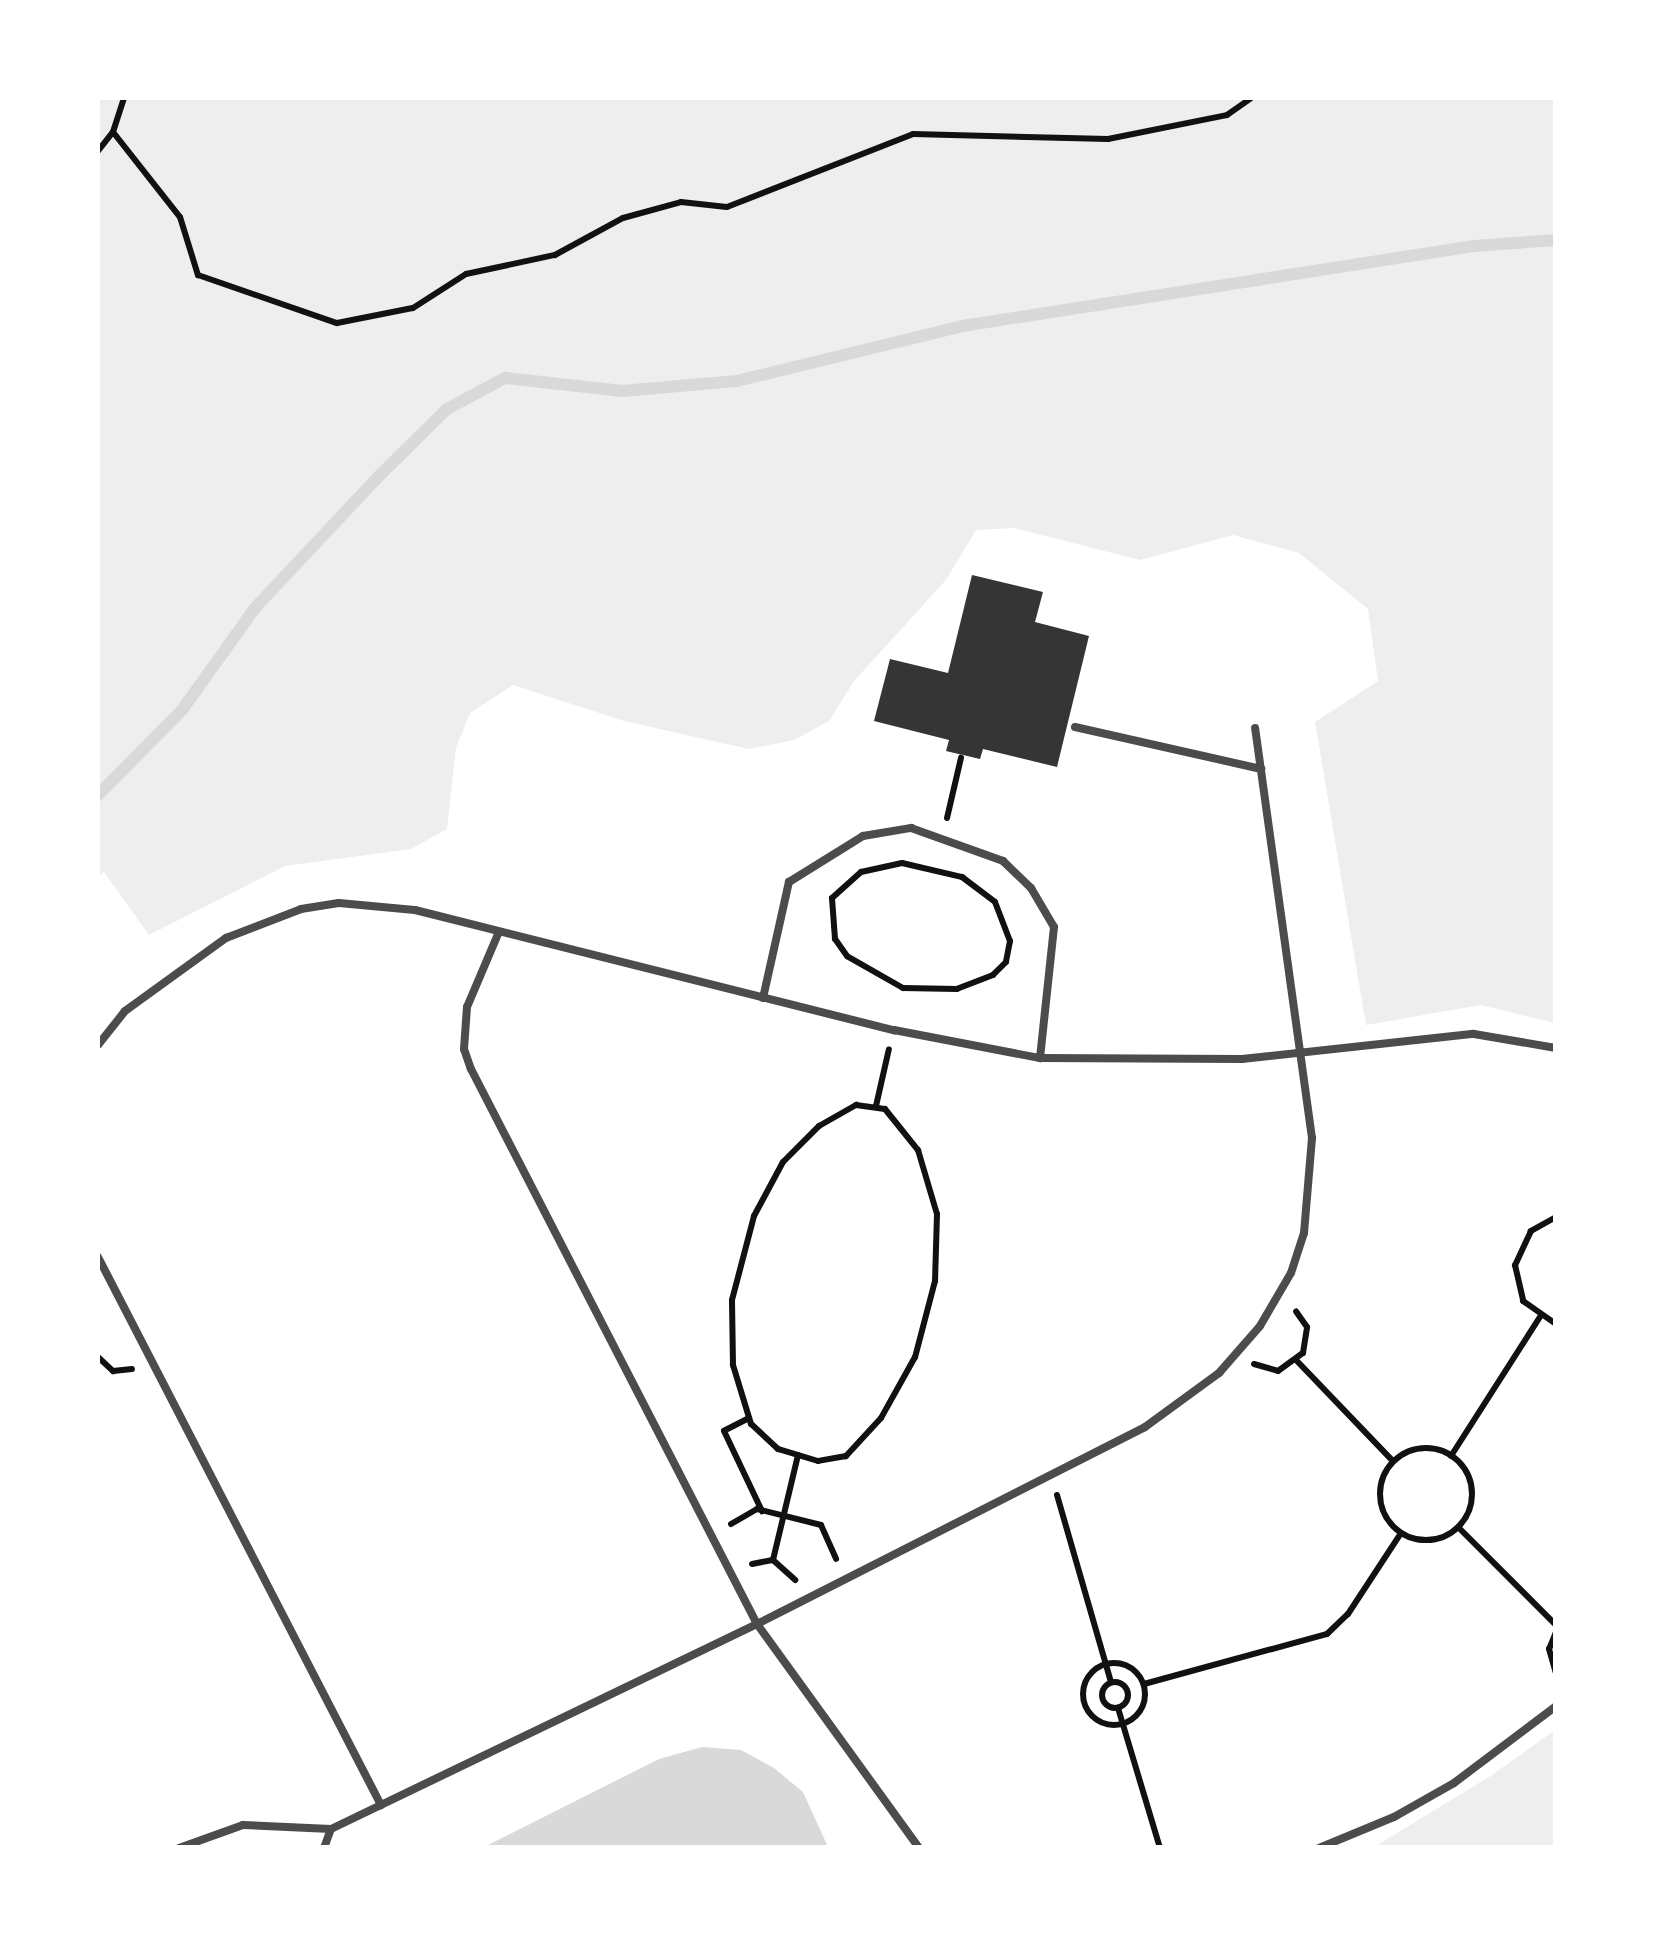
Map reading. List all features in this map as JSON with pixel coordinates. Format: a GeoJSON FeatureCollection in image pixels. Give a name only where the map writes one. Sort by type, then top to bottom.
{"type":"FeatureCollection","features":[{"type":"Feature","properties":{"kind":"lane"},"geometry":{"type":"LineString","coordinates":[[1075,728],[1261,769]]}},
{"type":"Feature","properties":{"kind":"lane"},"geometry":{"type":"LineString","coordinates":[[179,1848],[244,1825],[331,1829],[757,1624],[1051,1474],[1174,1408],[1240,1350],[1277,1299],[1304,1233],[1312,1185],[1302,1053],[1255,728]]}},
{"type":"Feature","properties":{"kind":"lane"},"geometry":{"type":"LineString","coordinates":[[764,998],[790,882],[863,836],[910,828],[1004,861],[1031,888],[1054,927],[1040,1058]]}},
{"type":"Feature","properties":{"kind":"lane"},"geometry":{"type":"LineString","coordinates":[[98,1045],[125,1011],[188,961],[260,922],[301,908],[339,903],[415,910],[764,998],[1040,1058],[1183,1062],[1474,1034],[1556,1048]]}},
{"type":"Feature","properties":{"kind":"lane"},"geometry":{"type":"LineString","coordinates":[[498,934],[467,1007],[464,1049],[471,1069],[757,1624],[919,1848]]}},
{"type":"Feature","properties":{"kind":"lane"},"geometry":{"type":"LineString","coordinates":[[98,1257],[381,1805]]}},
{"type":"Feature","properties":{"kind":"lane"},"geometry":{"type":"LineString","coordinates":[[1319,1848],[1394,1817],[1454,1783],[1556,1706]]}},
{"type":"Feature","properties":{"kind":"lane"},"geometry":{"type":"LineString","coordinates":[[324,1848],[331,1829]]}},
{"type":"Feature","properties":{"kind":"path"},"geometry":{"type":"LineString","coordinates":[[98,151],[113,132],[124,98]]}},
{"type":"Feature","properties":{"kind":"path"},"geometry":{"type":"LineString","coordinates":[[113,132],[180,217],[198,275],[337,323],[413,308],[466,274],[556,255],[623,218],[681,202],[726,208],[913,134],[1108,139],[1227,115],[1251,98]]}},
{"type":"Feature","properties":{"kind":"path"},"geometry":{"type":"LineString","coordinates":[[902,863],[941,870],[980,888],[1007,922],[1006,962],[994,976],[957,990],[903,988],[847,956],[835,939],[832,898],[861,872],[902,863]]}},
{"type":"Feature","properties":{"kind":"path"},"geometry":{"type":"LineString","coordinates":[[856,1106],[885,1109],[918,1150],[936,1214],[926,1324],[899,1391],[862,1444],[832,1462],[798,1455],[762,1438],[749,1418],[731,1330],[737,1270],[754,1216],[783,1162],[819,1126],[856,1106]]}},
{"type":"Feature","properties":{"kind":"path"},"geometry":{"type":"LineString","coordinates":[[1556,1217],[1530,1231],[1515,1265],[1524,1301],[1540,1317],[1556,1324]]}},
{"type":"Feature","properties":{"kind":"path"},"geometry":{"type":"LineString","coordinates":[[1240,1350],[1251,1363],[1278,1371],[1297,1361],[1306,1327],[1277,1299]]}},
{"type":"Feature","properties":{"kind":"path"},"geometry":{"type":"LineString","coordinates":[[1451,1456],[1540,1317]]}},
{"type":"Feature","properties":{"kind":"path"},"geometry":{"type":"LineString","coordinates":[[1297,1361],[1393,1461]]}},
{"type":"Feature","properties":{"kind":"path"},"geometry":{"type":"LineString","coordinates":[[749,1418],[724,1432],[762,1511]]}},
{"type":"Feature","properties":{"kind":"path"},"geometry":{"type":"LineString","coordinates":[[1421,1448],[1451,1456],[1472,1489],[1458,1526],[1431,1540],[1401,1533],[1380,1499],[1393,1461],[1421,1448]]}},
{"type":"Feature","properties":{"kind":"path"},"geometry":{"type":"LineString","coordinates":[[773,1560],[798,1455]]}},
{"type":"Feature","properties":{"kind":"path"},"geometry":{"type":"LineString","coordinates":[[1051,1474],[1111,1682],[1102,1698],[1118,1708],[1160,1848]]}},
{"type":"Feature","properties":{"kind":"path"},"geometry":{"type":"LineString","coordinates":[[712,1535],[762,1511],[821,1525],[845,1578]]}},
{"type":"Feature","properties":{"kind":"path"},"geometry":{"type":"LineString","coordinates":[[1458,1526],[1556,1629],[1548,1649],[1556,1674]]}},
{"type":"Feature","properties":{"kind":"path"},"geometry":{"type":"LineString","coordinates":[[1144,1684],[1327,1634],[1348,1614],[1401,1533]]}},
{"type":"Feature","properties":{"kind":"path"},"geometry":{"type":"LineString","coordinates":[[731,1575],[773,1560],[788,1567],[805,1598]]}},
{"type":"Feature","properties":{"kind":"path"},"geometry":{"type":"LineString","coordinates":[[1106,1664],[1126,1664],[1144,1684],[1142,1709],[1123,1724],[1097,1720],[1085,1705],[1089,1676],[1106,1664]]}},
{"type":"Feature","properties":{"kind":"path"},"geometry":{"type":"LineString","coordinates":[[1111,1682],[1127,1689],[1118,1708]]}},
{"type":"Feature","properties":{"kind":"shaded area"},"geometry":{"type":"Polygon","coordinates":[[[98,98],[1555,98],[1555,1023],[1481,1005],[1366,1025],[1315,722],[1378,681],[1368,609],[1299,553],[1233,535],[1140,560],[1014,528],[976,530],[946,580],[854,681],[829,721],[794,740],[749,749],[624,721],[513,685],[470,713],[456,748],[447,829],[411,849],[285,866],[149,935],[104,872],[98,876],[98,98]]]}},
{"type":"Feature","properties":{"kind":"shaded area"},"geometry":{"type":"Polygon","coordinates":[[[1555,1730],[1555,1847],[1374,1847],[1489,1777],[1555,1730]]]}},
{"type":"Feature","properties":{"kind":"shaded area"},"geometry":{"type":"Polygon","coordinates":[[[702,1747],[741,1750],[774,1768],[803,1792],[828,1847],[484,1847],[659,1759],[702,1747]]]}},
{"type":"Feature","properties":{"kind":"building"},"geometry":{"type":"Polygon","coordinates":[[[972,575],[1043,592],[1035,622],[1089,636],[1057,767],[983,749],[980,759],[946,751],[949,740],[874,721],[890,659],[948,673],[972,575]]]}},
{"type":"Feature","properties":{"kind":"waterway"},"geometry":{"type":"LineString","coordinates":[[98,795],[182,710],[255,608],[381,474],[447,409],[505,378],[622,391],[737,381],[962,326],[1474,246],[1556,240]]}}]}
